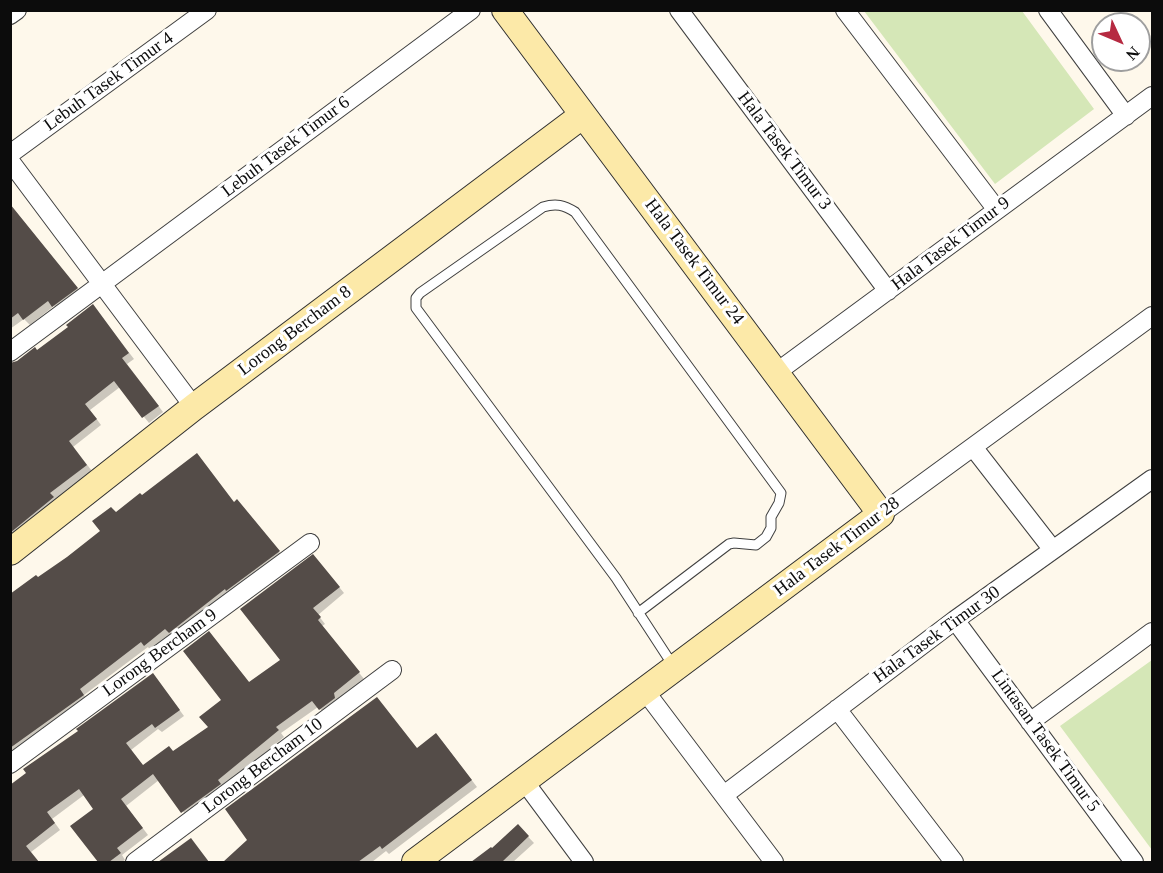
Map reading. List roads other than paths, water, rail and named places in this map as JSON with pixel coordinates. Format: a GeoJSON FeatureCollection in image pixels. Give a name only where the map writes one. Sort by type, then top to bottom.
{"type":"FeatureCollection","features":[{"type":"Feature","properties":{"kind":"street"},"geometry":{"type":"LineString","coordinates":[[10,15],[17,10]]}},
{"type":"Feature","properties":{"kind":"street","name":"Lebuh Tasek Timur 4"},"geometry":{"type":"LineString","coordinates":[[10,154],[207,10]]}},
{"type":"Feature","properties":{"kind":"street","name":"Lebuh Tasek Timur 6"},"geometry":{"type":"LineString","coordinates":[[10,352],[471,10]]}},
{"type":"Feature","properties":{"kind":"street","name":"Hala Tasek Timur 24"},"geometry":{"type":"LineString","coordinates":[[505,10],[881,514]]}},
{"type":"Feature","properties":{"kind":"street","name":"Hala Tasek Timur 3"},"geometry":{"type":"LineString","coordinates":[[679,10],[888,291]]}},
{"type":"Feature","properties":{"kind":"street"},"geometry":{"type":"LineString","coordinates":[[845,10],[997,210]]}},
{"type":"Feature","properties":{"kind":"street"},"geometry":{"type":"LineString","coordinates":[[1048,10],[1126,116]]}},
{"type":"Feature","properties":{"kind":"street","name":"Hala Tasek Timur 9"},"geometry":{"type":"LineString","coordinates":[[777,372],[1152,96]]}},
{"type":"Feature","properties":{"kind":"street","name":"Lorong Bercham 8"},"geometry":{"type":"LineString","coordinates":[[10,552],[194,407],[583,115]]}},
{"type":"Feature","properties":{"kind":"street"},"geometry":{"type":"LineString","coordinates":[[10,161],[194,407]]}},
{"type":"Feature","properties":{"kind":"street","name":"Hala Tasek Timur 28"},"geometry":{"type":"LineString","coordinates":[[415,862],[881,514],[1152,316]]}},
{"type":"Feature","properties":{"kind":"street"},"geometry":{"type":"LineString","coordinates":[[973,447],[1053,550]]}},
{"type":"Feature","properties":{"kind":"street","name":"Hala Tasek Timur 30"},"geometry":{"type":"LineString","coordinates":[[724,795],[955,620],[1152,478]]}},
{"type":"Feature","properties":{"kind":"street","name":"Lorong Bercham 9"},"geometry":{"type":"LineString","coordinates":[[10,764],[310,543]]}},
{"type":"Feature","properties":{"kind":"street","name":"Lintasan Tasek Timur 5"},"geometry":{"type":"LineString","coordinates":[[955,620],[1134,862]]}},
{"type":"Feature","properties":{"kind":"street"},"geometry":{"type":"LineString","coordinates":[[1030,722],[1152,632]]}},
{"type":"Feature","properties":{"kind":"street","name":"Lorong Bercham 10"},"geometry":{"type":"LineString","coordinates":[[135,862],[392,670]]}},
{"type":"Feature","properties":{"kind":"street"},"geometry":{"type":"LineString","coordinates":[[645,692],[774,862]]}},
{"type":"Feature","properties":{"kind":"street"},"geometry":{"type":"LineString","coordinates":[[837,709],[954,862]]}},
{"type":"Feature","properties":{"kind":"street"},"geometry":{"type":"LineString","coordinates":[[524,781],[584,862]]}},
{"type":"Feature","properties":{"kind":"lane"},"geometry":{"type":"LineString","coordinates":[[638,613],[729,544],[749,546],[760,543],[769,534],[771,517],[779,503],[781,493],[574,212],[560,205],[551,204],[543,207],[420,293],[416,298],[416,308],[616,578],[638,613],[676,669]]}}]}
